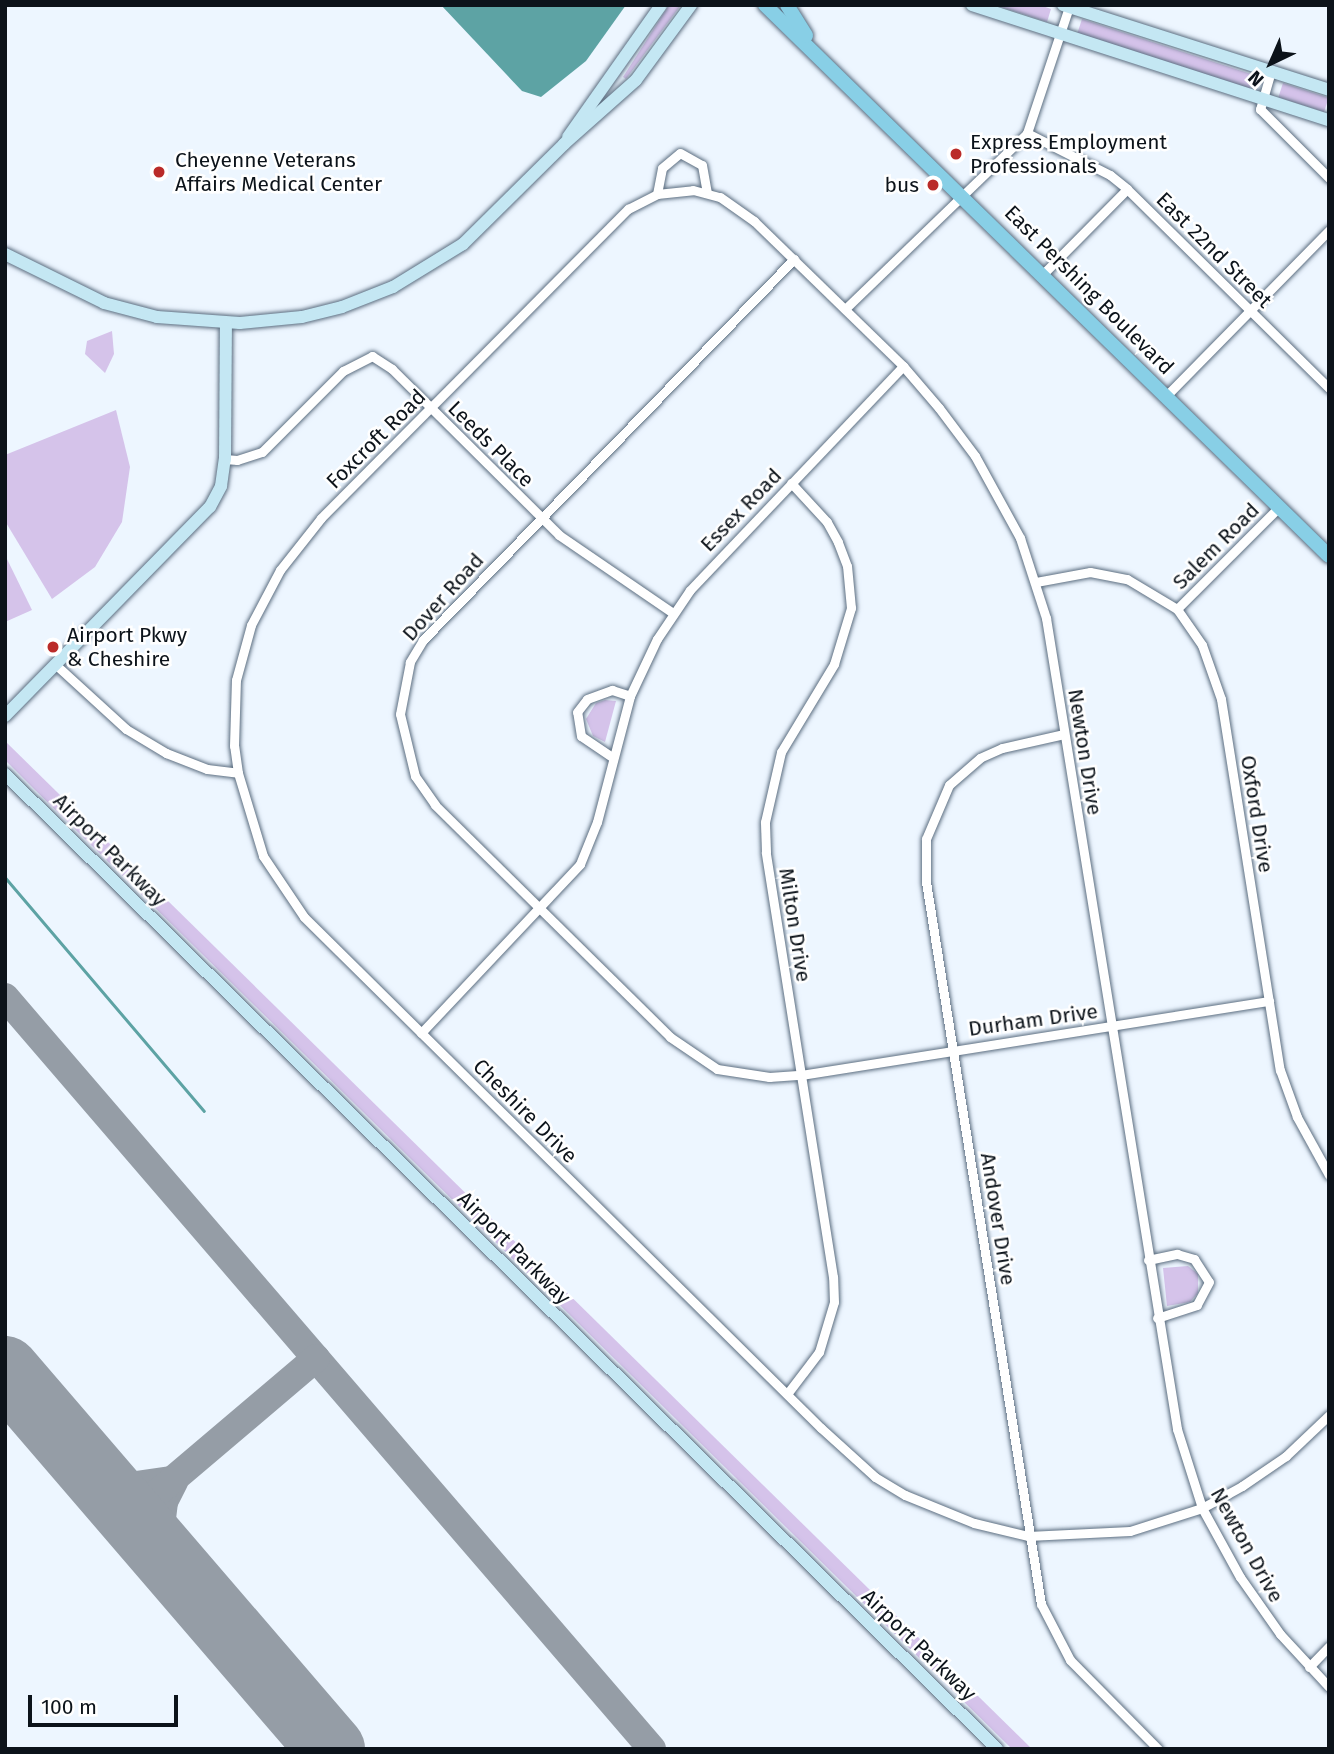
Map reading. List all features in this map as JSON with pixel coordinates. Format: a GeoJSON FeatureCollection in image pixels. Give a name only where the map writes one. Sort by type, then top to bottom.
{"type":"FeatureCollection","features":[{"type":"Feature","properties":{"kind":"main road","name":"East Pershing Boulevard"},"geometry":{"type":"LineString","coordinates":[[765,5],[819,54],[1329,556]]}},
{"type":"Feature","properties":{"kind":"main road","name":"East Pershing Boulevard"},"geometry":{"type":"LineString","coordinates":[[787,5],[819,54]]}},
{"type":"Feature","properties":{"kind":"street"},"geometry":{"type":"LineString","coordinates":[[564,144],[661,5]]}},
{"type":"Feature","properties":{"kind":"street"},"geometry":{"type":"LineString","coordinates":[[5,254],[104,303],[157,317],[226,324],[302,317],[393,287],[463,244],[564,144],[636,80],[691,5]]}},
{"type":"Feature","properties":{"kind":"street"},"geometry":{"type":"LineString","coordinates":[[972,5],[1329,120]]}},
{"type":"Feature","properties":{"kind":"street"},"geometry":{"type":"LineString","coordinates":[[845,309],[960,193],[976,186],[1027,133],[1060,34],[1066,6],[1329,90]]}},
{"type":"Feature","properties":{"kind":"street"},"geometry":{"type":"LineString","coordinates":[[1271,71],[1260,109],[1329,178]]}},
{"type":"Feature","properties":{"kind":"street","name":"East 22nd Street"},"geometry":{"type":"LineString","coordinates":[[1027,133],[1110,175],[1127,189],[1329,388]]}},
{"type":"Feature","properties":{"kind":"street"},"geometry":{"type":"LineString","coordinates":[[657,194],[662,167],[680,153],[702,166],[707,193]]}},
{"type":"Feature","properties":{"kind":"street"},"geometry":{"type":"LineString","coordinates":[[1042,275],[1127,189]]}},
{"type":"Feature","properties":{"kind":"street","name":"Foxcroft Road"},"geometry":{"type":"LineString","coordinates":[[238,773],[234,746],[236,680],[264,598],[297,546],[614,221],[657,194],[673,190],[707,193],[737,206],[845,309]]}},
{"type":"Feature","properties":{"kind":"street"},"geometry":{"type":"LineString","coordinates":[[1166,396],[1329,230]]}},
{"type":"Feature","properties":{"kind":"street","name":"Dover Road"},"geometry":{"type":"LineString","coordinates":[[794,260],[423,640],[410,662],[400,714],[415,776],[435,805],[695,1058],[742,1075],[801,1075]]}},
{"type":"Feature","properties":{"kind":"street","name":"Newton Drive"},"geometry":{"type":"LineString","coordinates":[[845,309],[903,366],[975,456],[1020,538],[1036,582],[1064,734],[1177,1429],[1202,1508],[1262,1610],[1309,1667],[1329,1686]]}},
{"type":"Feature","properties":{"kind":"street"},"geometry":{"type":"LineString","coordinates":[[5,716],[209,507],[221,486],[225,459],[226,324]]}},
{"type":"Feature","properties":{"kind":"street","name":"Leeds Place"},"geometry":{"type":"LineString","coordinates":[[225,459],[237,460],[262,452],[362,357],[382,360],[541,518],[601,567],[673,613]]}},
{"type":"Feature","properties":{"kind":"street","name":"Essex Road"},"geometry":{"type":"LineString","coordinates":[[421,1033],[541,910],[572,874],[589,846],[630,696],[673,613],[710,566],[903,366]]}},
{"type":"Feature","properties":{"kind":"street","name":"Milton Drive"},"geometry":{"type":"LineString","coordinates":[[786,1394],[819,1352],[834,1302],[765,822],[781,752],[834,664],[851,608],[847,566],[838,542],[827,522],[791,483]]}},
{"type":"Feature","properties":{"kind":"street","name":"Salem Road"},"geometry":{"type":"LineString","coordinates":[[1177,609],[1279,507]]}},
{"type":"Feature","properties":{"kind":"street","name":"Oxford Drive"},"geometry":{"type":"LineString","coordinates":[[1036,582],[1090,572],[1110,573],[1145,586],[1177,609],[1202,645],[1216,680],[1280,1070],[1297,1117],[1329,1175]]}},
{"type":"Feature","properties":{"kind":"street"},"geometry":{"type":"LineString","coordinates":[[56,665],[126,729],[166,753],[207,769],[238,773]]}},
{"type":"Feature","properties":{"kind":"street"},"geometry":{"type":"LineString","coordinates":[[612,757],[581,736],[578,712],[599,692],[630,696]]}},
{"type":"Feature","properties":{"kind":"street","name":"Andover Drive"},"geometry":{"type":"LineString","coordinates":[[1064,734],[1002,748],[980,758],[950,785],[930,821],[926,882],[955,1049],[1028,1536],[1041,1604],[1055,1637],[1070,1660],[1158,1749]]}},
{"type":"Feature","properties":{"kind":"street","name":"Cheshire Drive"},"geometry":{"type":"LineString","coordinates":[[238,773],[250,823],[282,889],[326,941],[854,1460],[895,1489],[949,1514],[1028,1536],[1130,1531],[1202,1508],[1266,1472],[1329,1415]]}},
{"type":"Feature","properties":{"kind":"street","name":"Airport Parkway"},"geometry":{"type":"LineString","coordinates":[[5,774],[997,1749]]}},
{"type":"Feature","properties":{"kind":"street","name":"Durham Drive"},"geometry":{"type":"LineString","coordinates":[[801,1075],[1269,1001]]}},
{"type":"Feature","properties":{"kind":"street"},"geometry":{"type":"LineString","coordinates":[[1149,1260],[1177,1254],[1194,1259],[1209,1282],[1197,1305],[1157,1318]]}},
{"type":"Feature","properties":{"kind":"street"},"geometry":{"type":"LineString","coordinates":[[1309,1667],[1329,1646]]}},
{"type":"Feature","properties":{"kind":"shaded area"},"geometry":{"type":"Polygon","coordinates":[[[669,5],[681,5],[626,79],[623,77],[669,5]]]}},
{"type":"Feature","properties":{"kind":"shaded area"},"geometry":{"type":"Polygon","coordinates":[[[995,5],[1040,5],[1051,9],[1047,22],[995,5]]]}},
{"type":"Feature","properties":{"kind":"shaded area"},"geometry":{"type":"Polygon","coordinates":[[[1082,19],[1254,75],[1250,89],[1077,33],[1082,19]]]}},
{"type":"Feature","properties":{"kind":"shaded area"},"geometry":{"type":"Polygon","coordinates":[[[1283,83],[1329,98],[1324,112],[1278,97],[1283,83]]]}},
{"type":"Feature","properties":{"kind":"shaded area"},"geometry":{"type":"Polygon","coordinates":[[[112,331],[114,354],[105,373],[85,354],[87,341],[112,331]]]}},
{"type":"Feature","properties":{"kind":"shaded area"},"geometry":{"type":"Polygon","coordinates":[[[116,410],[130,467],[122,522],[95,567],[52,599],[5,521],[5,455],[116,410]]]}},
{"type":"Feature","properties":{"kind":"shaded area"},"geometry":{"type":"Polygon","coordinates":[[[5,555],[32,610],[5,622],[5,555]]]}},
{"type":"Feature","properties":{"kind":"shaded area"},"geometry":{"type":"Polygon","coordinates":[[[616,701],[605,742],[593,736],[586,719],[596,703],[616,701]]]}},
{"type":"Feature","properties":{"kind":"shaded area"},"geometry":{"type":"Polygon","coordinates":[[[5,741],[1032,1749],[1012,1749],[5,760],[5,741]]]}},
{"type":"Feature","properties":{"kind":"shaded area"},"geometry":{"type":"Polygon","coordinates":[[[1188,1266],[1198,1274],[1198,1293],[1190,1302],[1167,1306],[1163,1268],[1188,1266]]]}},
{"type":"Feature","properties":{"kind":"water"},"geometry":{"type":"Polygon","coordinates":[[[441,5],[626,5],[586,61],[541,97],[522,91],[441,5]]]}},
{"type":"Feature","properties":{"kind":"waterway"},"geometry":{"type":"LineString","coordinates":[[5,877],[204,1111]]}},
{"type":"Feature","properties":{"kind":"taxiway"},"geometry":{"type":"LineString","coordinates":[[5,997],[652,1749]]}},
{"type":"Feature","properties":{"kind":"taxiway"},"geometry":{"type":"LineString","coordinates":[[130,1516],[316,1358]]}},
{"type":"Feature","properties":{"kind":"taxiway"},"geometry":{"type":"LineString","coordinates":[[87,1465],[129,1486],[171,1480]]}},
{"type":"Feature","properties":{"kind":"taxiway"},"geometry":{"type":"LineString","coordinates":[[174,1482],[164,1502],[161,1527],[176,1569]]}},
{"type":"Feature","properties":{"kind":"runway"},"geometry":{"type":"LineString","coordinates":[[5,1370],[331,1749]]}},
{"type":"Feature","properties":{"kind":"place","name":"Express Employment Professionals"},"geometry":{"type":"Point","coordinates":[956,154]}},
{"type":"Feature","properties":{"kind":"place","name":"Cheyenne Veterans Affairs Medical Center"},"geometry":{"type":"Point","coordinates":[159,172]}},
{"type":"Feature","properties":{"kind":"place","name":"bus"},"geometry":{"type":"Point","coordinates":[933,185]}},
{"type":"Feature","properties":{"kind":"place","name":"Airport Pkwy & Cheshire"},"geometry":{"type":"Point","coordinates":[53,647]}}]}
